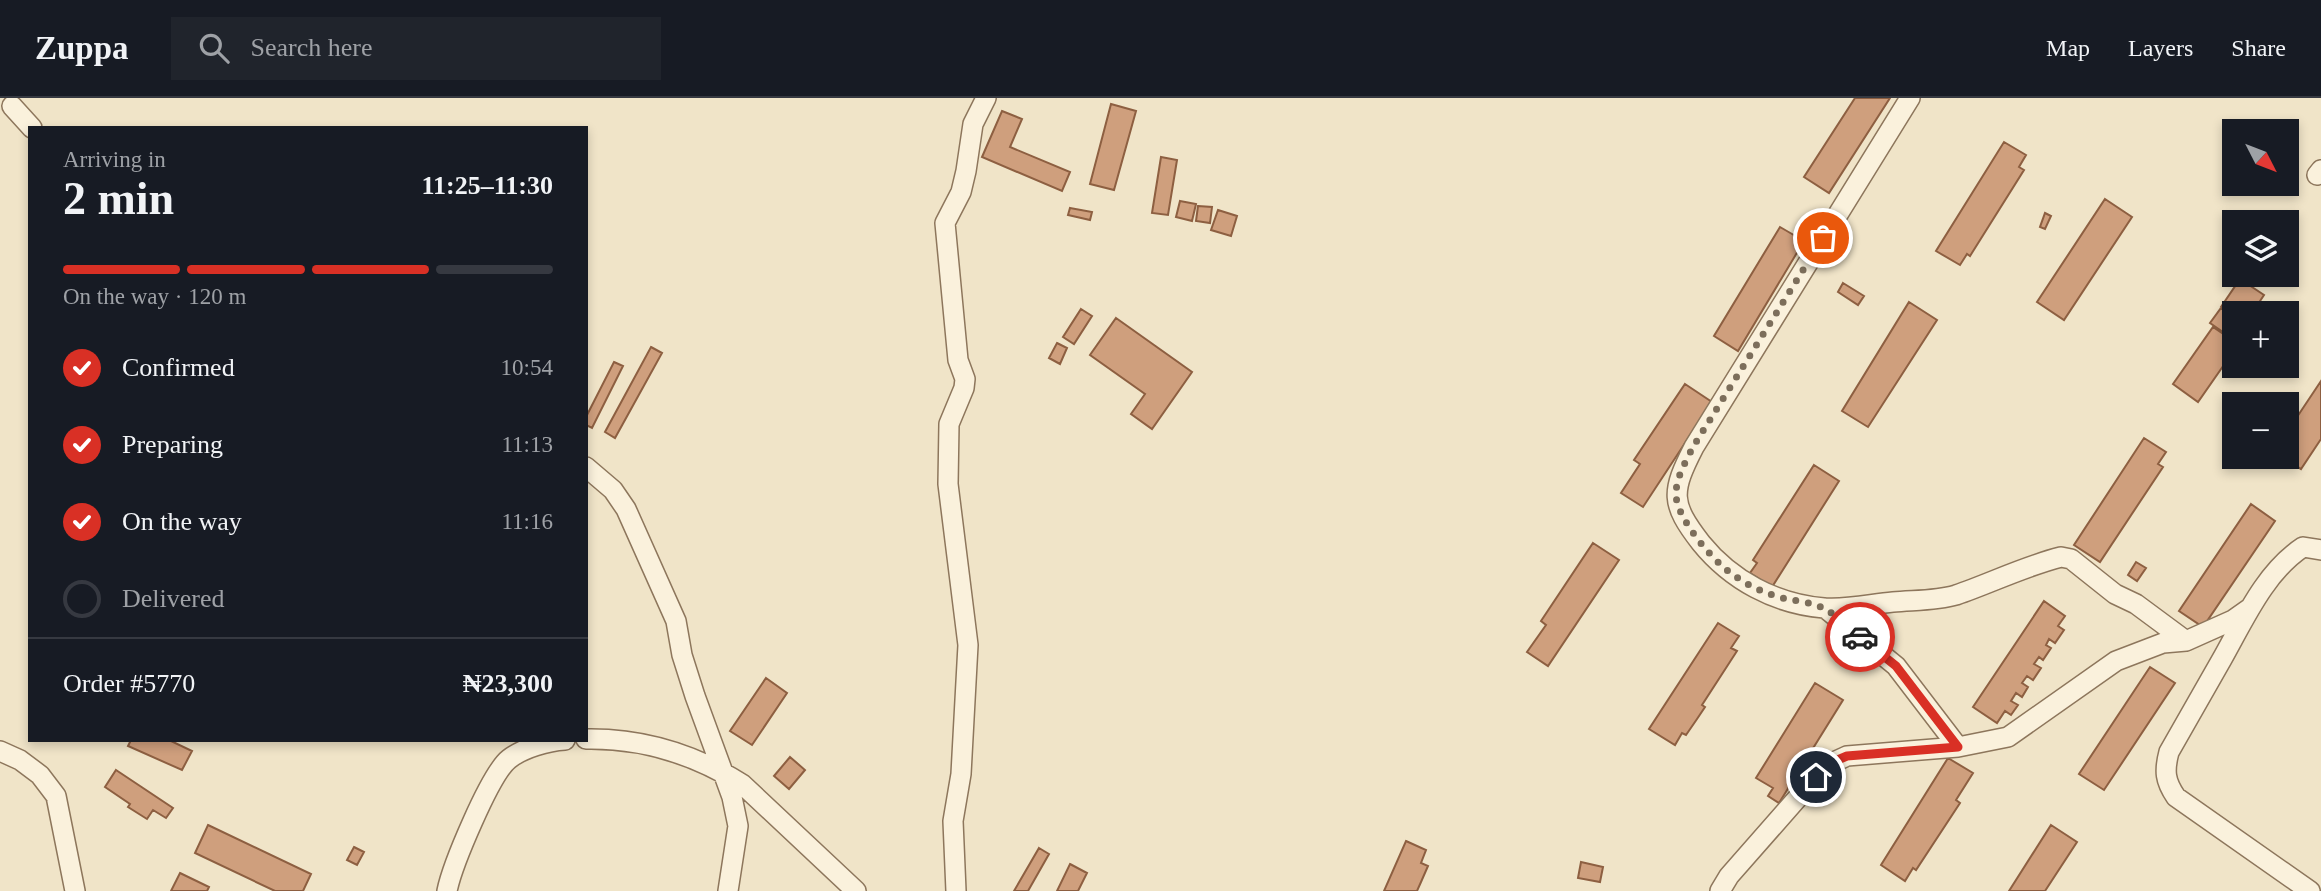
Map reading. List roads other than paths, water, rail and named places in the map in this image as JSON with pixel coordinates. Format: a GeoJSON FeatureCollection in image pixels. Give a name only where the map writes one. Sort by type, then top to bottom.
{"type":"FeatureCollection","features":[{"type":"Feature","properties":{"kind":"street"},"geometry":{"type":"LineString","coordinates":[[956,891],[953,821],[961,774],[968,645],[948,484],[949,424],[965,379],[958,360],[945,223],[961,192],[973,124],[986,98]]}},
{"type":"Feature","properties":{"kind":"street"},"geometry":{"type":"LineString","coordinates":[[1910,98],[1693,447],[1675,494],[1680,512],[1726,570],[1747,584],[1785,600],[1825,608],[1945,597],[2061,557],[2071,559],[2115,593],[2136,604],[2186,641]]}},
{"type":"Feature","properties":{"kind":"street"},"geometry":{"type":"LineString","coordinates":[[12,106],[30,126]]}},
{"type":"Feature","properties":{"kind":"street"},"geometry":{"type":"LineString","coordinates":[[588,469],[612,489],[626,509],[676,621],[682,655],[732,797],[738,826],[728,891]]}},
{"type":"Feature","properties":{"kind":"street"},"geometry":{"type":"LineString","coordinates":[[2309,891],[2176,797],[2167,784],[2164,770],[2169,752],[2250,608],[2293,554],[2303,547],[2321,550]]}},
{"type":"Feature","properties":{"kind":"street"},"geometry":{"type":"LineString","coordinates":[[1825,608],[1896,666],[1958,747]]}},
{"type":"Feature","properties":{"kind":"street"},"geometry":{"type":"LineString","coordinates":[[1720,891],[1729,876],[1816,777],[1833,762],[1847,756],[1958,747],[2008,737],[2116,660],[2163,643],[2186,641],[2233,620],[2250,608]]}},
{"type":"Feature","properties":{"kind":"street"},"geometry":{"type":"LineString","coordinates":[[588,739],[619,739],[688,756],[742,783],[856,891]]}},
{"type":"Feature","properties":{"kind":"street"},"geometry":{"type":"LineString","coordinates":[[447,891],[480,804],[495,776],[509,759],[530,749],[557,742]]}},
{"type":"Feature","properties":{"kind":"street"},"geometry":{"type":"LineString","coordinates":[[0,751],[20,760],[40,775],[55,796],[75,891]]}}]}
